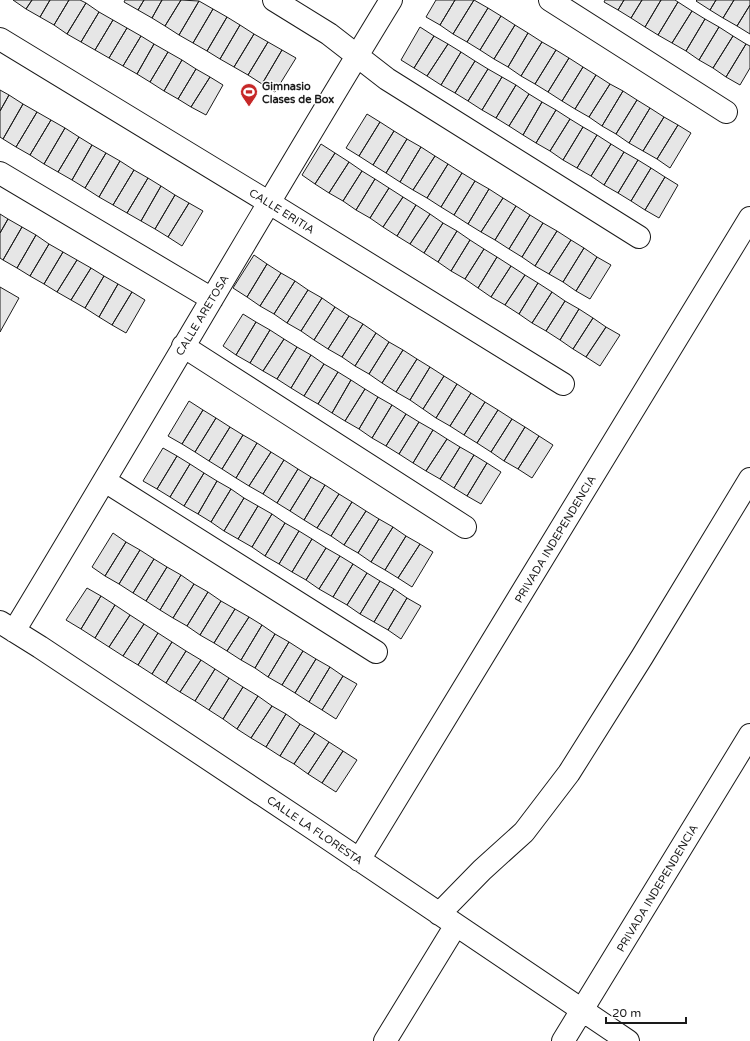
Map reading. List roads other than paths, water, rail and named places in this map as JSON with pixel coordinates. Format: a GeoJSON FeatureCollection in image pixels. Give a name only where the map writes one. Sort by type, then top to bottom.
{"type":"FeatureCollection","features":[{"type":"Feature","properties":{"kind":"street"},"geometry":{"type":"LineString","coordinates":[[274,0],[328,34],[387,78],[639,237]]}},
{"type":"Feature","properties":{"kind":"street","name":"CALLE ARETOSA"},"geometry":{"type":"LineString","coordinates":[[7,627],[105,481],[268,202],[391,0]]}},
{"type":"Feature","properties":{"kind":"street"},"geometry":{"type":"LineString","coordinates":[[550,0],[726,112]]}},
{"type":"Feature","properties":{"kind":"street","name":"CALLE ERITIA"},"geometry":{"type":"LineString","coordinates":[[0,39],[268,202],[562,384]]}},
{"type":"Feature","properties":{"kind":"street"},"geometry":{"type":"LineString","coordinates":[[0,173],[212,298]]}},
{"type":"Feature","properties":{"kind":"street","name":"PRIVADA INDEPENDENCIA"},"geometry":{"type":"LineString","coordinates":[[359,860],[750,218]]}},
{"type":"Feature","properties":{"kind":"street"},"geometry":{"type":"LineString","coordinates":[[183,346],[465,527]]}},
{"type":"Feature","properties":{"kind":"street"},"geometry":{"type":"LineString","coordinates":[[385,1041],[447,919],[482,870],[524,832],[569,773],[650,644],[750,479]]}},
{"type":"Feature","properties":{"kind":"street"},"geometry":{"type":"LineString","coordinates":[[105,481],[376,652]]}},
{"type":"Feature","properties":{"kind":"street","name":"CALLE LA FLORESTA"},"geometry":{"type":"LineString","coordinates":[[7,627],[40,647],[628,1041]]}},
{"type":"Feature","properties":{"kind":"street","name":"PRIVADA INDEPENDENCIA"},"geometry":{"type":"LineString","coordinates":[[563,1041],[750,735]]}},
{"type":"Feature","properties":{"kind":"place","name":"Gimnasio Clases de Box"},"geometry":{"type":"Point","coordinates":[249,107]}}]}
